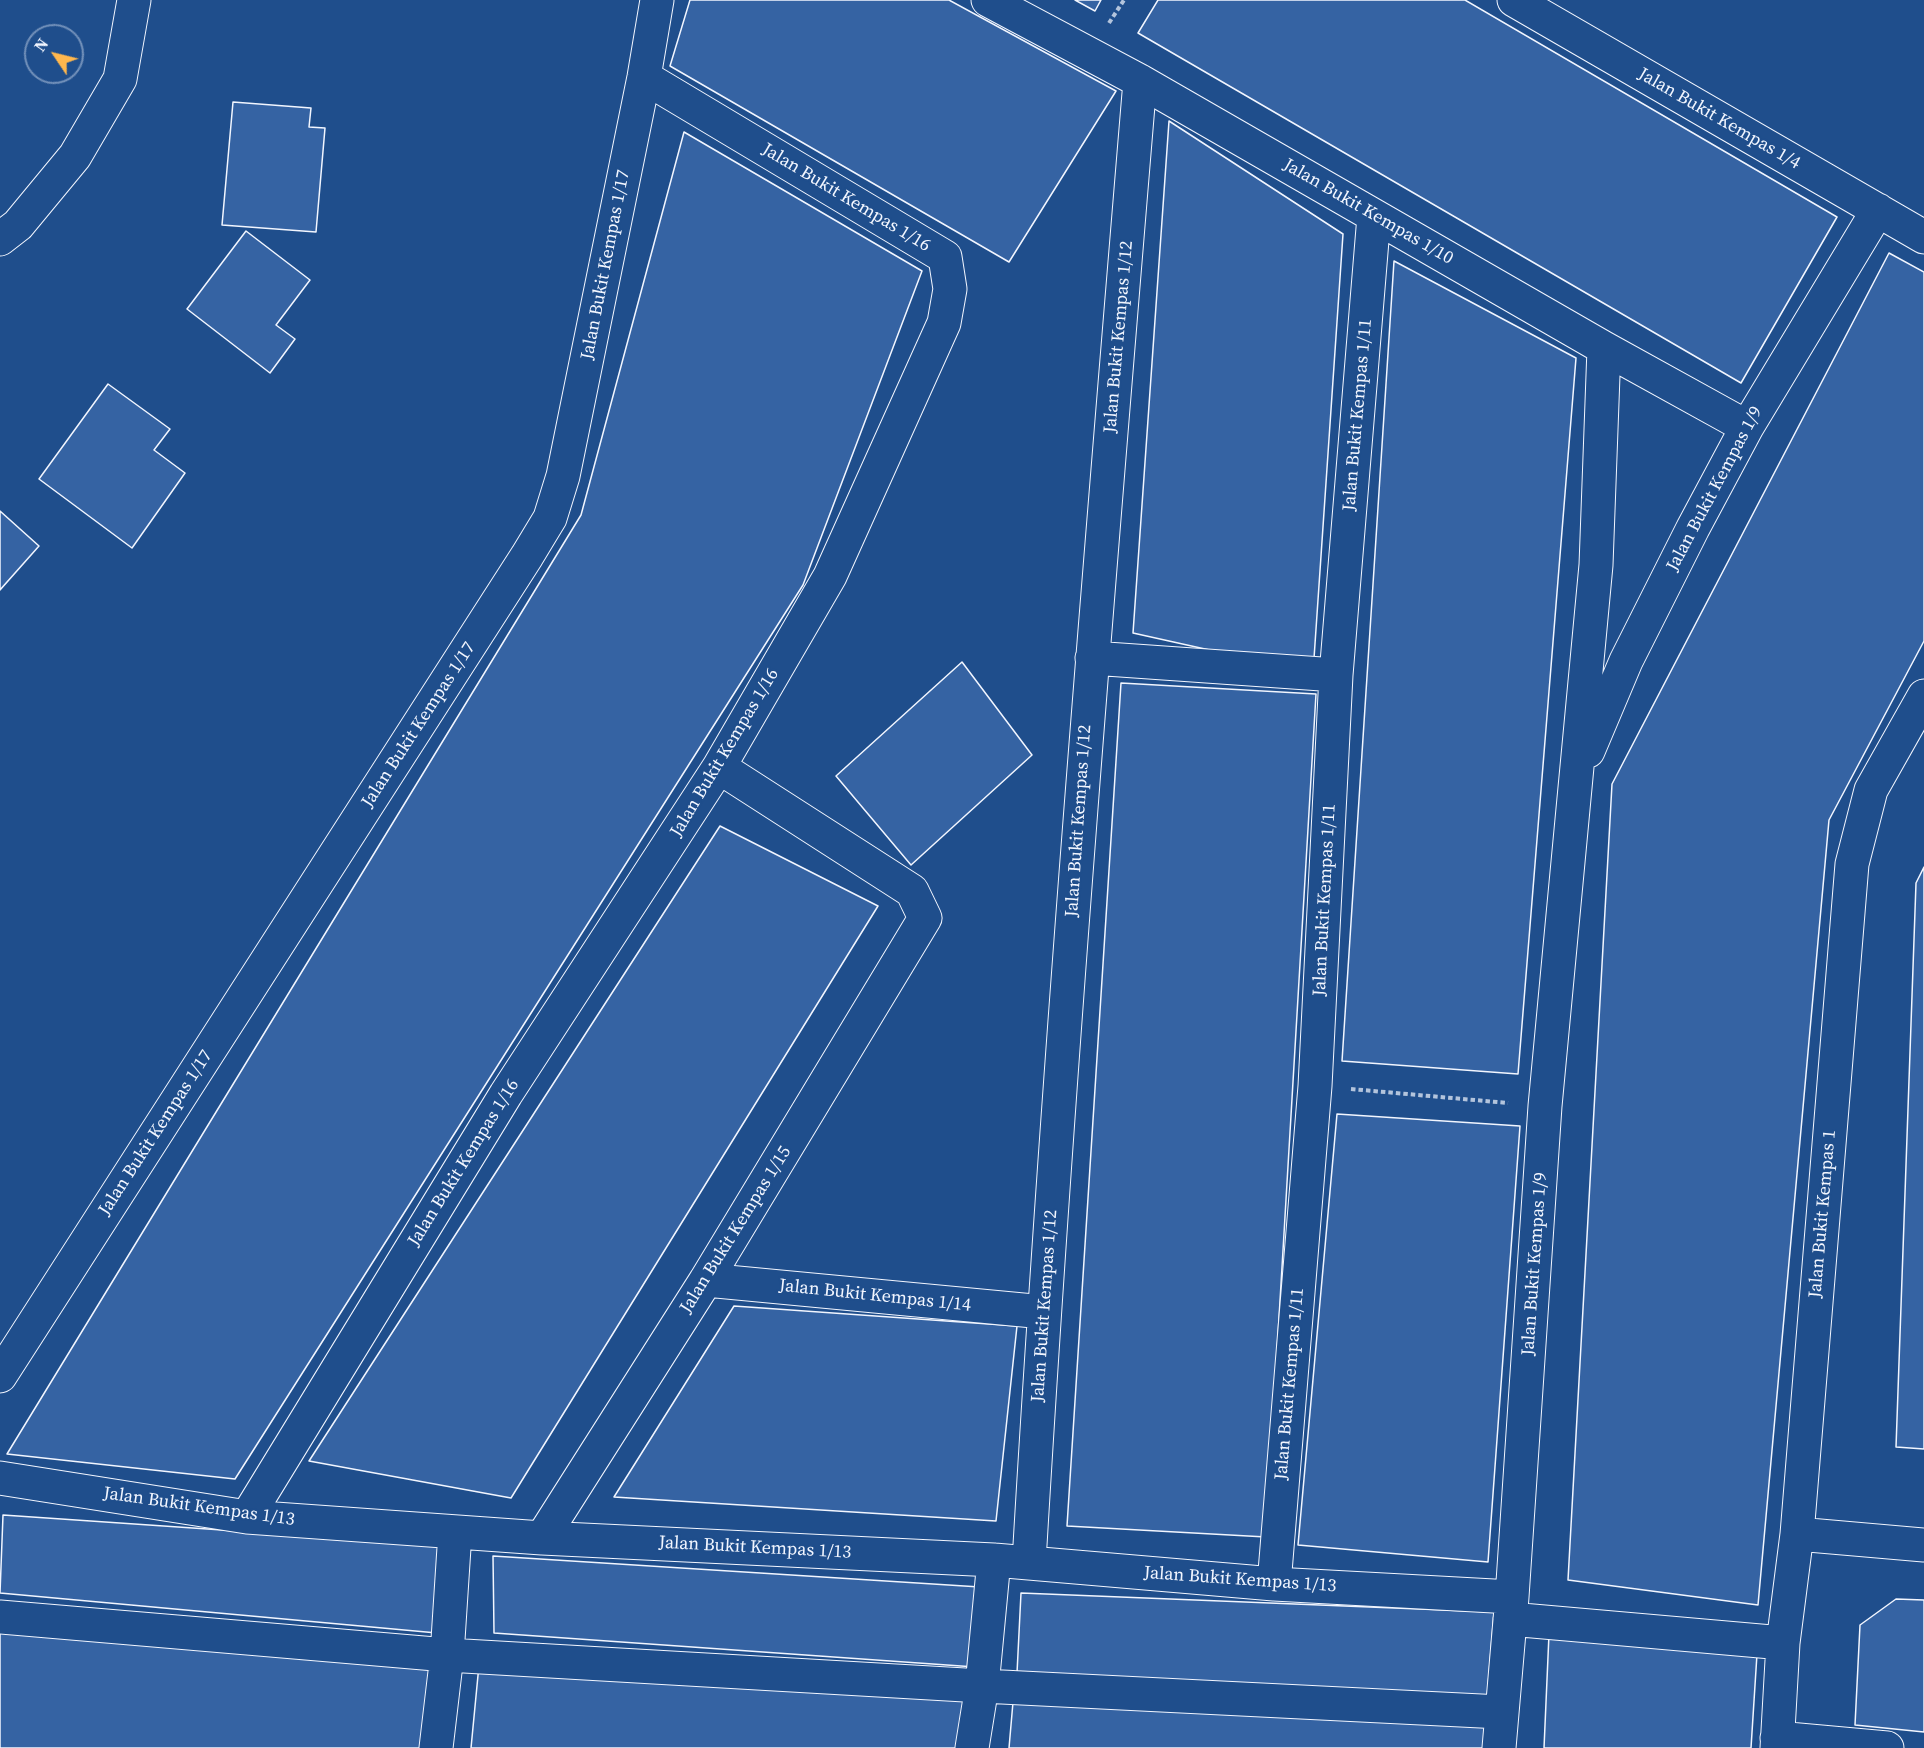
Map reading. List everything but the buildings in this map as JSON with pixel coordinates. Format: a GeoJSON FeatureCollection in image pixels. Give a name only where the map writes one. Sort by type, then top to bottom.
{"type":"FeatureCollection","features":[{"type":"Feature","properties":{"kind":"street"},"geometry":{"type":"LineString","coordinates":[[0,239],[18,225],[75,156],[120,79],[135,0]]}},
{"type":"Feature","properties":{"kind":"street","name":"Jalan Bukit Kempas 1/17"},"geometry":{"type":"LineString","coordinates":[[0,1376],[550,518],[563,476],[644,77],[657,0]]}},
{"type":"Feature","properties":{"kind":"street","name":"Jalan Bukit Kempas 1/10"},"geometry":{"type":"LineString","coordinates":[[988,0],[1140,81],[1747,428]]}},
{"type":"Feature","properties":{"kind":"street","name":"Jalan Bukit Kempas 1/4"},"geometry":{"type":"LineString","coordinates":[[1514,0],[1924,237]]}},
{"type":"Feature","properties":{"kind":"street","name":"Jalan Bukit Kempas 1/16"},"geometry":{"type":"LineString","coordinates":[[247,1517],[506,1094],[719,767],[830,576],[944,323],[950,288],[945,257],[644,77]]}},
{"type":"Feature","properties":{"kind":"street","name":"Jalan Bukit Kempas 1/12"},"geometry":{"type":"LineString","coordinates":[[1029,1562],[1044,1312],[1092,658],[1140,81]]}},
{"type":"Feature","properties":{"kind":"street","name":"Jalan Bukit Kempas 1/9"},"geometry":{"type":"LineString","coordinates":[[1576,780],[1626,661],[1693,528],[1747,428],[1878,210]]}},
{"type":"Feature","properties":{"kind":"street","name":"Jalan Bukit Kempas 1/11"},"geometry":{"type":"LineString","coordinates":[[1274,1584],[1315,1086],[1336,675],[1374,216]]}},
{"type":"Feature","properties":{"kind":"street","name":"Jalan Bukit Kempas 1/9"},"geometry":{"type":"LineString","coordinates":[[1499,1748],[1511,1608],[1545,1107],[1596,565],[1604,348]]}},
{"type":"Feature","properties":{"kind":"street"},"geometry":{"type":"LineString","coordinates":[[1092,658],[1336,675]]}},
{"type":"Feature","properties":{"kind":"street","name":"Jalan Bukit Kempas 1"},"geometry":{"type":"LineString","coordinates":[[1777,1743],[1783,1643],[1797,1534],[1852,864],[1871,790],[1924,696]]}},
{"type":"Feature","properties":{"kind":"street","name":"Jalan Bukit Kempas 1/15"},"geometry":{"type":"LineString","coordinates":[[542,1538],[706,1280],[926,918],[912,891],[719,767]]}},
{"type":"Feature","properties":{"kind":"street","name":"Jalan Bukit Kempas 1/14"},"geometry":{"type":"LineString","coordinates":[[706,1280],[1044,1312]]}},
{"type":"Feature","properties":{"kind":"street","name":"Jalan Bukit Kempas 1/13"},"geometry":{"type":"LineString","coordinates":[[0,1479],[247,1517],[542,1538],[1029,1562],[1511,1608],[1783,1643]]}},
{"type":"Feature","properties":{"kind":"street"},"geometry":{"type":"LineString","coordinates":[[436,1748],[447,1655],[455,1532]]}},
{"type":"Feature","properties":{"kind":"street"},"geometry":{"type":"LineString","coordinates":[[1797,1534],[1924,1545]]}},
{"type":"Feature","properties":{"kind":"street"},"geometry":{"type":"LineString","coordinates":[[972,1748],[982,1686],[994,1560]]}},
{"type":"Feature","properties":{"kind":"street"},"geometry":{"type":"LineString","coordinates":[[0,1617],[447,1655],[982,1686],[1501,1712]]}},
{"type":"Feature","properties":{"kind":"street"},"geometry":{"type":"LineString","coordinates":[[1777,1743],[1887,1748]]}},
{"type":"Feature","properties":{"kind":"path"},"geometry":{"type":"LineString","coordinates":[[1315,1086],[1545,1107]]}}]}
